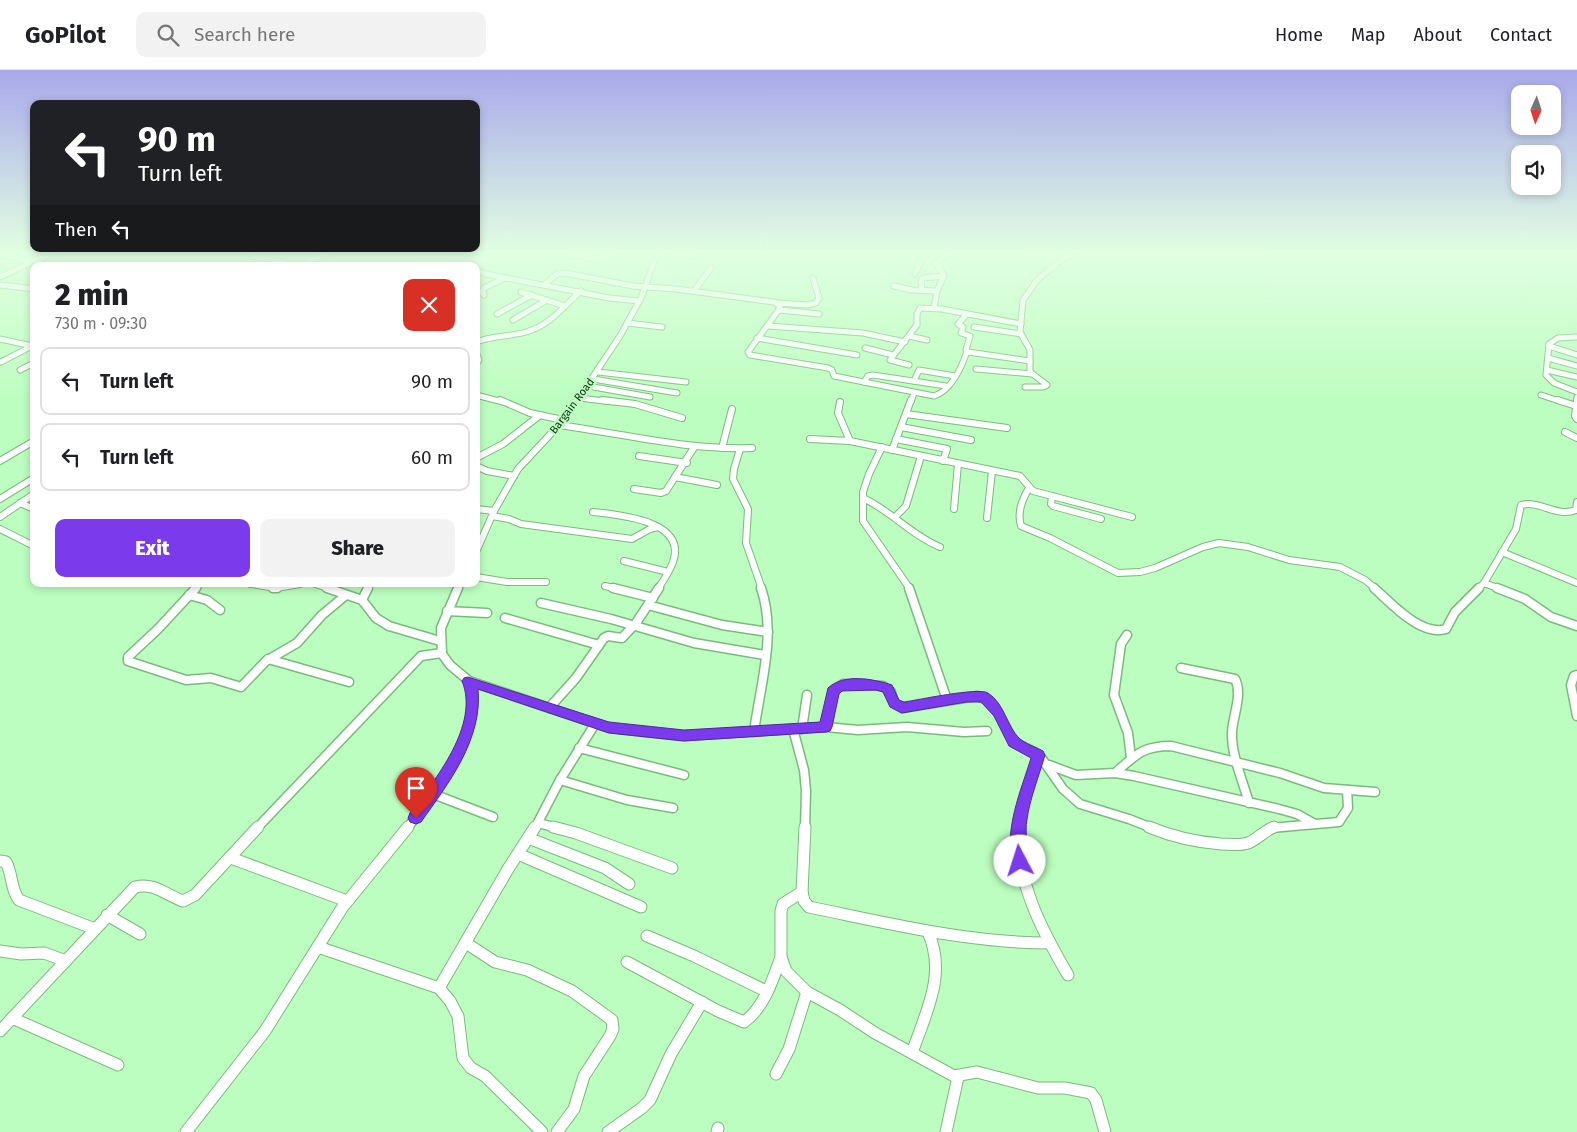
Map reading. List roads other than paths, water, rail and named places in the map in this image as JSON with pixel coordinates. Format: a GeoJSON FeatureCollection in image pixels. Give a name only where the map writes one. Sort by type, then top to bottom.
{"type":"FeatureCollection","features":[{"type":"Feature","properties":{"kind":"street"},"geometry":{"type":"LineString","coordinates":[[497,314],[517,304]]}},
{"type":"Feature","properties":{"kind":"street"},"geometry":{"type":"LineString","coordinates":[[513,320],[541,304]]}},
{"type":"Feature","properties":{"kind":"street"},"geometry":{"type":"LineString","coordinates":[[558,304],[565,306]]}},
{"type":"Feature","properties":{"kind":"street"},"geometry":{"type":"LineString","coordinates":[[480,341],[532,330],[568,304]]}},
{"type":"Feature","properties":{"kind":"street","name":"Bargain Road"},"geometry":{"type":"LineString","coordinates":[[480,543],[493,513],[514,476],[531,454],[561,422],[588,386],[638,304]]}},
{"type":"Feature","properties":{"kind":"street"},"geometry":{"type":"LineString","coordinates":[[778,304],[779,310],[769,326],[757,338],[748,352],[750,355],[828,368],[832,370],[834,376],[936,397],[940,395],[963,363],[970,336],[961,333],[963,327],[958,324],[966,314]]}},
{"type":"Feature","properties":{"kind":"street"},"geometry":{"type":"LineString","coordinates":[[786,304],[814,304]]}},
{"type":"Feature","properties":{"kind":"street"},"geometry":{"type":"LineString","coordinates":[[934,308],[935,304]]}},
{"type":"Feature","properties":{"kind":"street"},"geometry":{"type":"LineString","coordinates":[[1024,304],[1021,334],[1030,350],[1030,369],[1032,374],[1046,386],[1025,386]]}},
{"type":"Feature","properties":{"kind":"street"},"geometry":{"type":"LineString","coordinates":[[514,305],[531,310]]}},
{"type":"Feature","properties":{"kind":"street"},"geometry":{"type":"LineString","coordinates":[[908,364],[891,362],[893,355],[918,323],[919,309],[923,307],[1021,324]]}},
{"type":"Feature","properties":{"kind":"street"},"geometry":{"type":"LineString","coordinates":[[779,310],[819,314]]}},
{"type":"Feature","properties":{"kind":"street"},"geometry":{"type":"LineString","coordinates":[[627,323],[662,327]]}},
{"type":"Feature","properties":{"kind":"street"},"geometry":{"type":"LineString","coordinates":[[769,326],[927,340]]}},
{"type":"Feature","properties":{"kind":"street"},"geometry":{"type":"LineString","coordinates":[[974,327],[1021,334]]}},
{"type":"Feature","properties":{"kind":"street"},"geometry":{"type":"LineString","coordinates":[[1577,336],[1558,338],[1551,342],[1546,375],[1550,380],[1577,392]]}},
{"type":"Feature","properties":{"kind":"street"},"geometry":{"type":"LineString","coordinates":[[757,338],[857,355]]}},
{"type":"Feature","properties":{"kind":"street"},"geometry":{"type":"LineString","coordinates":[[0,339],[30,345]]}},
{"type":"Feature","properties":{"kind":"street"},"geometry":{"type":"LineString","coordinates":[[0,346],[9,341]]}},
{"type":"Feature","properties":{"kind":"street"},"geometry":{"type":"LineString","coordinates":[[1549,346],[1577,355]]}},
{"type":"Feature","properties":{"kind":"street"},"geometry":{"type":"LineString","coordinates":[[1,362],[30,348]]}},
{"type":"Feature","properties":{"kind":"street"},"geometry":{"type":"LineString","coordinates":[[865,348],[893,355]]}},
{"type":"Feature","properties":{"kind":"street"},"geometry":{"type":"LineString","coordinates":[[967,351],[1030,361]]}},
{"type":"Feature","properties":{"kind":"street"},"geometry":{"type":"LineString","coordinates":[[1000,357],[1000,372]]}},
{"type":"Feature","properties":{"kind":"street"},"geometry":{"type":"LineString","coordinates":[[1548,358],[1577,366]]}},
{"type":"Feature","properties":{"kind":"street"},"geometry":{"type":"LineString","coordinates":[[20,370],[30,365]]}},
{"type":"Feature","properties":{"kind":"street"},"geometry":{"type":"LineString","coordinates":[[976,369],[1032,374]]}},
{"type":"Feature","properties":{"kind":"street"},"geometry":{"type":"LineString","coordinates":[[914,381],[919,370],[955,376]]}},
{"type":"Feature","properties":{"kind":"street"},"geometry":{"type":"LineString","coordinates":[[1547,370],[1577,377]]}},
{"type":"Feature","properties":{"kind":"street"},"geometry":{"type":"LineString","coordinates":[[598,372],[686,382]]}},
{"type":"Feature","properties":{"kind":"street"},"geometry":{"type":"LineString","coordinates":[[864,382],[868,376],[873,375],[946,386]]}},
{"type":"Feature","properties":{"kind":"street"},"geometry":{"type":"LineString","coordinates":[[593,379],[677,393]]}},
{"type":"Feature","properties":{"kind":"street"},"geometry":{"type":"LineString","coordinates":[[588,386],[650,396]]}},
{"type":"Feature","properties":{"kind":"street"},"geometry":{"type":"LineString","coordinates":[[892,450],[914,393]]}},
{"type":"Feature","properties":{"kind":"street"},"geometry":{"type":"LineString","coordinates":[[1541,395],[1576,406]]}},
{"type":"Feature","properties":{"kind":"street"},"geometry":{"type":"LineString","coordinates":[[480,396],[498,400],[561,422],[695,446],[752,448]]}},
{"type":"Feature","properties":{"kind":"street"},"geometry":{"type":"LineString","coordinates":[[1577,397],[1575,416],[1577,419]]}},
{"type":"Feature","properties":{"kind":"street"},"geometry":{"type":"LineString","coordinates":[[579,398],[635,404],[682,418]]}},
{"type":"Feature","properties":{"kind":"street"},"geometry":{"type":"LineString","coordinates":[[840,402],[838,412],[850,441]]}},
{"type":"Feature","properties":{"kind":"street"},"geometry":{"type":"LineString","coordinates":[[722,448],[732,409]]}},
{"type":"Feature","properties":{"kind":"street"},"geometry":{"type":"LineString","coordinates":[[906,414],[1007,428]]}},
{"type":"Feature","properties":{"kind":"street"},"geometry":{"type":"LineString","coordinates":[[480,456],[503,444],[540,415]]}},
{"type":"Feature","properties":{"kind":"street"},"geometry":{"type":"LineString","coordinates":[[901,427],[971,440]]}},
{"type":"Feature","properties":{"kind":"street"},"geometry":{"type":"LineString","coordinates":[[1564,432],[1577,438]]}},
{"type":"Feature","properties":{"kind":"street"},"geometry":{"type":"LineString","coordinates":[[810,439],[850,441],[1020,476],[1025,479],[1029,488],[1033,491],[1132,517]]}},
{"type":"Feature","properties":{"kind":"street"},"geometry":{"type":"LineString","coordinates":[[896,439],[947,449],[944,461]]}},
{"type":"Feature","properties":{"kind":"street"},"geometry":{"type":"LineString","coordinates":[[0,461],[30,443]]}},
{"type":"Feature","properties":{"kind":"street"},"geometry":{"type":"LineString","coordinates":[[634,489],[664,492],[687,463],[695,446]]}},
{"type":"Feature","properties":{"kind":"street"},"geometry":{"type":"LineString","coordinates":[[882,447],[866,479],[863,521],[909,587],[947,700]]}},
{"type":"Feature","properties":{"kind":"street"},"geometry":{"type":"LineString","coordinates":[[740,449],[735,464],[733,481],[748,509],[745,540],[767,608],[768,632],[754,732]]}},
{"type":"Feature","properties":{"kind":"street"},"geometry":{"type":"LineString","coordinates":[[639,456],[687,463]]}},
{"type":"Feature","properties":{"kind":"street"},"geometry":{"type":"LineString","coordinates":[[895,517],[906,506],[921,456]]}},
{"type":"Feature","properties":{"kind":"street"},"geometry":{"type":"LineString","coordinates":[[954,509],[958,464]]}},
{"type":"Feature","properties":{"kind":"street"},"geometry":{"type":"LineString","coordinates":[[480,468],[514,476]]}},
{"type":"Feature","properties":{"kind":"street"},"geometry":{"type":"LineString","coordinates":[[987,518],[992,471]]}},
{"type":"Feature","properties":{"kind":"street"},"geometry":{"type":"LineString","coordinates":[[675,477],[717,485]]}},
{"type":"Feature","properties":{"kind":"street"},"geometry":{"type":"LineString","coordinates":[[0,499],[30,480]]}},
{"type":"Feature","properties":{"kind":"street"},"geometry":{"type":"LineString","coordinates":[[24,484],[30,486]]}},
{"type":"Feature","properties":{"kind":"street"},"geometry":{"type":"LineString","coordinates":[[1029,488],[1023,498],[1018,517],[1022,526],[1118,573],[1140,572],[1155,568],[1209,545],[1238,544],[1277,557],[1326,564],[1352,572],[1365,580],[1415,624],[1440,631],[1446,629],[1455,612],[1484,583],[1518,524],[1523,503],[1540,505],[1567,513],[1577,508]]}},
{"type":"Feature","properties":{"kind":"street"},"geometry":{"type":"LineString","coordinates":[[1052,496],[1053,506],[1101,520]]}},
{"type":"Feature","properties":{"kind":"street"},"geometry":{"type":"LineString","coordinates":[[0,517],[30,497]]}},
{"type":"Feature","properties":{"kind":"street"},"geometry":{"type":"LineString","coordinates":[[864,498],[876,503],[895,517],[918,538],[940,547]]}},
{"type":"Feature","properties":{"kind":"street"},"geometry":{"type":"LineString","coordinates":[[20,503],[30,507]]}},
{"type":"Feature","properties":{"kind":"street"},"geometry":{"type":"LineString","coordinates":[[480,510],[521,524],[632,539],[636,538],[646,529],[660,527]]}},
{"type":"Feature","properties":{"kind":"street"},"geometry":{"type":"LineString","coordinates":[[549,708],[576,678],[599,645],[608,636],[622,638],[633,626],[650,602],[674,561],[674,546],[671,537],[660,527],[634,518],[593,512]]}},
{"type":"Feature","properties":{"kind":"street"},"geometry":{"type":"LineString","coordinates":[[0,529],[30,544]]}},
{"type":"Feature","properties":{"kind":"street"},"geometry":{"type":"LineString","coordinates":[[1502,552],[1577,582]]}},
{"type":"Feature","properties":{"kind":"street"},"geometry":{"type":"LineString","coordinates":[[624,561],[668,572]]}},
{"type":"Feature","properties":{"kind":"street"},"geometry":{"type":"LineString","coordinates":[[480,578],[507,582],[546,582]]}},
{"type":"Feature","properties":{"kind":"street"},"geometry":{"type":"LineString","coordinates":[[1484,583],[1525,599],[1551,616],[1577,626]]}},
{"type":"Feature","properties":{"kind":"street"},"geometry":{"type":"LineString","coordinates":[[604,586],[722,625],[768,632]]}},
{"type":"Feature","properties":{"kind":"street"},"geometry":{"type":"LineString","coordinates":[[197,587],[158,629],[128,657],[128,661],[186,680],[211,678],[241,686],[268,659],[297,643],[322,615],[346,595]]}},
{"type":"Feature","properties":{"kind":"street"},"geometry":{"type":"LineString","coordinates":[[261,587],[276,589],[286,587]]}},
{"type":"Feature","properties":{"kind":"street"},"geometry":{"type":"LineString","coordinates":[[323,587],[368,603],[373,615],[386,624],[440,641]]}},
{"type":"Feature","properties":{"kind":"street"},"geometry":{"type":"LineString","coordinates":[[362,600],[368,587]]}},
{"type":"Feature","properties":{"kind":"street"},"geometry":{"type":"LineString","coordinates":[[459,587],[441,628],[440,641],[442,652],[450,665],[468,681],[594,724],[639,732],[684,736],[826,727],[874,730],[919,728],[964,732],[988,731]]}},
{"type":"Feature","properties":{"kind":"street"},"geometry":{"type":"LineString","coordinates":[[189,595],[207,600],[220,610]]}},
{"type":"Feature","properties":{"kind":"street"},"geometry":{"type":"LineString","coordinates":[[541,603],[714,647],[765,655]]}},
{"type":"Feature","properties":{"kind":"street"},"geometry":{"type":"LineString","coordinates":[[447,611],[487,613]]}},
{"type":"Feature","properties":{"kind":"street"},"geometry":{"type":"LineString","coordinates":[[505,618],[599,645]]}},
{"type":"Feature","properties":{"kind":"street"},"geometry":{"type":"LineString","coordinates":[[1127,635],[1121,644],[1114,695],[1128,734],[1131,758]]}},
{"type":"Feature","properties":{"kind":"street"},"geometry":{"type":"LineString","coordinates":[[0,1031],[129,893],[142,884],[155,887],[178,900],[190,899],[319,761],[345,737],[421,656],[442,652]]}},
{"type":"Feature","properties":{"kind":"street"},"geometry":{"type":"LineString","coordinates":[[268,659],[349,682]]}},
{"type":"Feature","properties":{"kind":"street"},"geometry":{"type":"LineString","coordinates":[[1182,668],[1235,679],[1238,682],[1240,686],[1232,732],[1233,747],[1249,802]]}},
{"type":"Feature","properties":{"kind":"street"},"geometry":{"type":"LineString","coordinates":[[1577,675],[1574,676],[1571,685],[1577,716]]}},
{"type":"Feature","properties":{"kind":"street"},"geometry":{"type":"LineString","coordinates":[[186,1132],[231,1077],[289,997],[347,901],[433,794],[456,757],[471,724],[472,690],[468,681]]}},
{"type":"Feature","properties":{"kind":"street"},"geometry":{"type":"LineString","coordinates":[[826,727],[833,692],[843,684],[883,686],[891,692],[894,703],[902,708],[947,700],[977,696],[984,697],[998,712],[1014,742],[1038,755],[1046,763],[1063,790],[1080,804],[1129,819],[1150,829],[1180,838],[1211,843],[1244,844],[1250,843],[1264,831],[1274,827],[1339,822],[1346,816],[1347,790]]}},
{"type":"Feature","properties":{"kind":"street"},"geometry":{"type":"LineString","coordinates":[[807,695],[797,729],[806,791],[802,892],[804,901],[809,907],[928,932],[1018,943],[1049,943]]}},
{"type":"Feature","properties":{"kind":"street"},"geometry":{"type":"LineString","coordinates":[[439,988],[538,823],[560,780],[594,724]]}},
{"type":"Feature","properties":{"kind":"street"},"geometry":{"type":"LineString","coordinates":[[1115,773],[1142,750],[1156,746],[1171,746],[1280,772],[1324,788],[1375,792]]}},
{"type":"Feature","properties":{"kind":"street"},"geometry":{"type":"LineString","coordinates":[[579,748],[684,775]]}},
{"type":"Feature","properties":{"kind":"street"},"geometry":{"type":"LineString","coordinates":[[1038,755],[1020,818],[1018,836],[1020,861],[1026,886],[1049,943],[1068,975]]}},
{"type":"Feature","properties":{"kind":"street"},"geometry":{"type":"LineString","coordinates":[[1046,763],[1070,775],[1115,773],[1249,802],[1297,814],[1315,824]]}},
{"type":"Feature","properties":{"kind":"street"},"geometry":{"type":"LineString","coordinates":[[560,780],[627,800],[673,808]]}},
{"type":"Feature","properties":{"kind":"street"},"geometry":{"type":"LineString","coordinates":[[433,794],[493,817]]}},
{"type":"Feature","properties":{"kind":"street"},"geometry":{"type":"LineString","coordinates":[[538,823],[576,834],[672,868]]}},
{"type":"Feature","properties":{"kind":"street"},"geometry":{"type":"LineString","coordinates":[[528,838],[605,868],[629,884]]}},
{"type":"Feature","properties":{"kind":"street"},"geometry":{"type":"LineString","coordinates":[[518,854],[641,907]]}},
{"type":"Feature","properties":{"kind":"street"},"geometry":{"type":"LineString","coordinates":[[230,858],[273,876],[326,892],[347,901]]}},
{"type":"Feature","properties":{"kind":"street"},"geometry":{"type":"LineString","coordinates":[[0,861],[6,862],[10,868],[11,891],[18,900],[95,929]]}},
{"type":"Feature","properties":{"kind":"street"},"geometry":{"type":"LineString","coordinates":[[802,892],[783,904],[780,910],[781,957],[786,971],[796,983],[807,992],[912,1053],[958,1077]]}},
{"type":"Feature","properties":{"kind":"street"},"geometry":{"type":"LineString","coordinates":[[107,915],[140,934]]}},
{"type":"Feature","properties":{"kind":"street"},"geometry":{"type":"LineString","coordinates":[[912,1053],[932,993],[937,969],[936,952],[928,932]]}},
{"type":"Feature","properties":{"kind":"street"},"geometry":{"type":"LineString","coordinates":[[647,936],[694,956],[766,991]]}},
{"type":"Feature","properties":{"kind":"street"},"geometry":{"type":"LineString","coordinates":[[466,943],[494,962],[527,970],[572,991],[612,1020],[613,1029],[584,1076],[574,1109],[556,1132]]}},
{"type":"Feature","properties":{"kind":"street"},"geometry":{"type":"LineString","coordinates":[[318,947],[417,978],[439,988],[450,1001],[458,1016],[463,1058],[471,1068],[492,1082],[542,1132]]}},
{"type":"Feature","properties":{"kind":"street"},"geometry":{"type":"LineString","coordinates":[[0,951],[21,954],[44,953],[66,961]]}},
{"type":"Feature","properties":{"kind":"street"},"geometry":{"type":"LineString","coordinates":[[627,962],[736,1020],[744,1022],[753,1015],[781,957]]}},
{"type":"Feature","properties":{"kind":"street"},"geometry":{"type":"LineString","coordinates":[[776,1074],[789,1049],[807,992]]}},
{"type":"Feature","properties":{"kind":"street"},"geometry":{"type":"LineString","coordinates":[[608,1132],[642,1108],[650,1100],[671,1054],[702,1002]]}},
{"type":"Feature","properties":{"kind":"street"},"geometry":{"type":"LineString","coordinates":[[12,1018],[118,1065]]}},
{"type":"Feature","properties":{"kind":"street"},"geometry":{"type":"LineString","coordinates":[[958,1077],[972,1071],[1038,1088],[1086,1090],[1092,1093],[1096,1100],[1106,1132]]}},
{"type":"Feature","properties":{"kind":"street"},"geometry":{"type":"LineString","coordinates":[[946,1132],[958,1077]]}}]}
